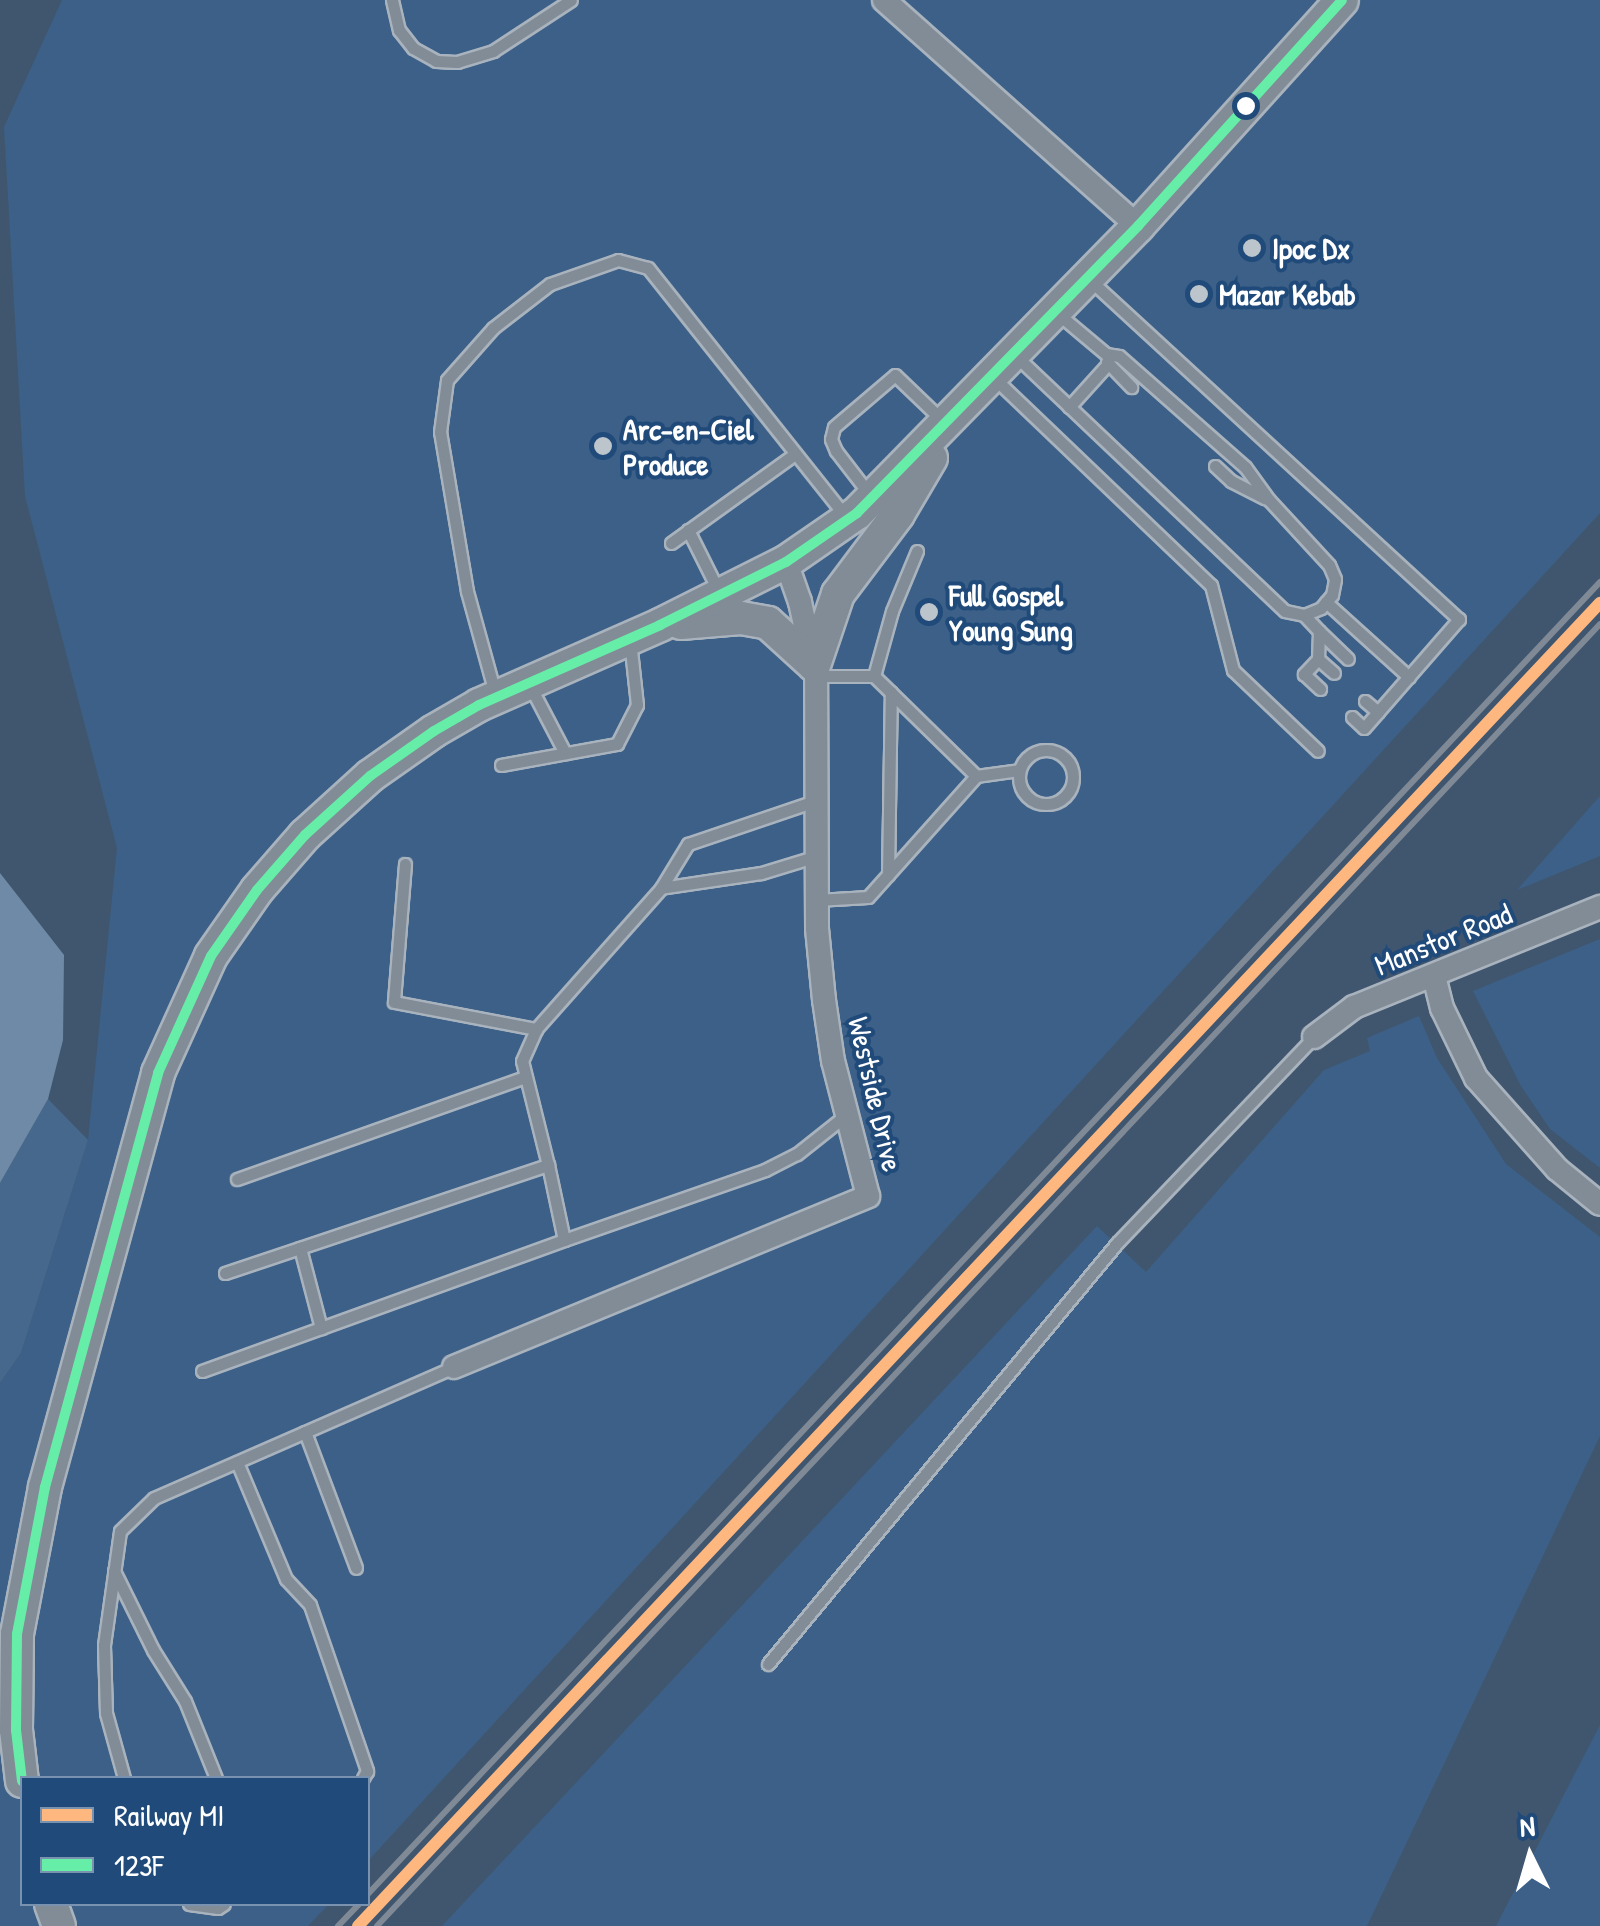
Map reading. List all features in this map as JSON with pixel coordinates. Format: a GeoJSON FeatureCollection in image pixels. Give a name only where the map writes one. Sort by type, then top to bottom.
{"type":"FeatureCollection","features":[{"type":"Feature","properties":{"kind":"main road"},"geometry":{"type":"LineString","coordinates":[[22,1776],[16,1680],[28,1557],[127,1182],[171,1038],[211,956],[257,890],[305,834],[370,776],[434,731],[528,682],[630,639],[786,562],[848,520],[951,422],[1138,226],[1342,0]]}},
{"type":"Feature","properties":{"kind":"main road"},"geometry":{"type":"LineString","coordinates":[[660,625],[741,618],[768,623],[815,671],[838,594],[898,514],[951,422]]}},
{"type":"Feature","properties":{"kind":"street"},"geometry":{"type":"LineString","coordinates":[[884,0],[1138,226]]}},
{"type":"Feature","properties":{"kind":"street","name":"Westside Drive"},"geometry":{"type":"LineString","coordinates":[[454,1368],[868,1196],[824,1000],[817,900],[815,671],[786,562]]}},
{"type":"Feature","properties":{"kind":"street","name":"Manstor Road"},"geometry":{"type":"LineString","coordinates":[[1314,1037],[1354,1007],[1600,907]]}},
{"type":"Feature","properties":{"kind":"street"},"geometry":{"type":"LineString","coordinates":[[1434,976],[1442,1008],[1476,1078],[1557,1169],[1600,1204]]}},
{"type":"Feature","properties":{"kind":"lane"},"geometry":{"type":"LineString","coordinates":[[392,0],[399,30],[412,48],[436,61],[457,62],[493,51],[571,0]]}},
{"type":"Feature","properties":{"kind":"lane"},"geometry":{"type":"LineString","coordinates":[[496,698],[467,591],[440,432],[447,380],[492,328],[550,284],[618,260],[648,268],[848,520]]}},
{"type":"Feature","properties":{"kind":"lane"},"geometry":{"type":"LineString","coordinates":[[1088,278],[1459,619],[1364,728],[1352,717]]}},
{"type":"Feature","properties":{"kind":"lane"},"geometry":{"type":"LineString","coordinates":[[1056,311],[1131,387]]}},
{"type":"Feature","properties":{"kind":"lane"},"geometry":{"type":"LineString","coordinates":[[1070,408],[1107,360],[1118,356],[1245,467],[1268,500],[1330,565],[1335,579],[1326,602],[1304,615]]}},
{"type":"Feature","properties":{"kind":"lane"},"geometry":{"type":"LineString","coordinates":[[1004,366],[1070,408],[1285,611],[1304,615],[1348,659]]}},
{"type":"Feature","properties":{"kind":"lane"},"geometry":{"type":"LineString","coordinates":[[1004,366],[1212,585],[1233,670],[1318,751]]}},
{"type":"Feature","properties":{"kind":"lane"},"geometry":{"type":"LineString","coordinates":[[873,498],[836,451],[831,439],[834,426],[895,375],[951,422]]}},
{"type":"Feature","properties":{"kind":"lane"},"geometry":{"type":"LineString","coordinates":[[671,543],[795,454]]}},
{"type":"Feature","properties":{"kind":"lane"},"geometry":{"type":"LineString","coordinates":[[1216,466],[1231,481],[1268,500]]}},
{"type":"Feature","properties":{"kind":"lane"},"geometry":{"type":"LineString","coordinates":[[688,530],[720,595]]}},
{"type":"Feature","properties":{"kind":"lane"},"geometry":{"type":"LineString","coordinates":[[874,676],[892,611],[917,551]]}},
{"type":"Feature","properties":{"kind":"lane"},"geometry":{"type":"LineString","coordinates":[[1326,602],[1409,678]]}},
{"type":"Feature","properties":{"kind":"lane"},"geometry":{"type":"LineString","coordinates":[[1319,631],[1318,659],[1304,674],[1320,688]]}},
{"type":"Feature","properties":{"kind":"lane"},"geometry":{"type":"LineString","coordinates":[[501,765],[617,744],[637,705],[630,639]]}},
{"type":"Feature","properties":{"kind":"lane"},"geometry":{"type":"LineString","coordinates":[[1318,659],[1334,673]]}},
{"type":"Feature","properties":{"kind":"lane"},"geometry":{"type":"LineString","coordinates":[[815,671],[874,676],[976,776]]}},
{"type":"Feature","properties":{"kind":"lane"},"geometry":{"type":"LineString","coordinates":[[528,682],[565,754]]}},
{"type":"Feature","properties":{"kind":"lane"},"geometry":{"type":"LineString","coordinates":[[1379,687],[1391,698]]}},
{"type":"Feature","properties":{"kind":"lane"},"geometry":{"type":"LineString","coordinates":[[888,876],[891,692]]}},
{"type":"Feature","properties":{"kind":"lane"},"geometry":{"type":"LineString","coordinates":[[1366,701],[1378,712]]}},
{"type":"Feature","properties":{"kind":"lane"},"geometry":{"type":"LineString","coordinates":[[817,900],[868,898],[976,776],[1020,770],[1038,751],[1056,751],[1070,763],[1073,780],[1065,796],[1041,804],[1021,788],[1020,770]]}},
{"type":"Feature","properties":{"kind":"lane"},"geometry":{"type":"LineString","coordinates":[[564,1240],[522,1061],[536,1028],[662,888],[688,844],[818,800]]}},
{"type":"Feature","properties":{"kind":"lane"},"geometry":{"type":"LineString","coordinates":[[662,888],[761,873],[817,856]]}},
{"type":"Feature","properties":{"kind":"lane"},"geometry":{"type":"LineString","coordinates":[[405,864],[394,1002],[536,1028]]}},
{"type":"Feature","properties":{"kind":"lane"},"geometry":{"type":"LineString","coordinates":[[768,1664],[1117,1243],[1314,1037]]}},
{"type":"Feature","properties":{"kind":"lane"},"geometry":{"type":"LineString","coordinates":[[237,1179],[525,1076]]}},
{"type":"Feature","properties":{"kind":"lane"},"geometry":{"type":"LineString","coordinates":[[202,1371],[764,1170],[797,1154],[847,1114]]}},
{"type":"Feature","properties":{"kind":"lane"},"geometry":{"type":"LineString","coordinates":[[225,1273],[548,1164]]}},
{"type":"Feature","properties":{"kind":"lane"},"geometry":{"type":"LineString","coordinates":[[300,1248],[321,1328]]}},
{"type":"Feature","properties":{"kind":"lane"},"geometry":{"type":"LineString","coordinates":[[123,1776],[106,1712],[104,1644],[120,1531],[154,1498],[454,1368]]}},
{"type":"Feature","properties":{"kind":"lane"},"geometry":{"type":"LineString","coordinates":[[305,1432],[356,1568]]}},
{"type":"Feature","properties":{"kind":"lane"},"geometry":{"type":"LineString","coordinates":[[237,1462],[286,1578],[310,1605],[367,1771],[364,1776]]}},
{"type":"Feature","properties":{"kind":"lane"},"geometry":{"type":"LineString","coordinates":[[114,1572],[153,1650],[185,1702],[215,1776]]}},
{"type":"Feature","properties":{"kind":"shaded area"},"geometry":{"type":"Polygon","coordinates":[[[62,0],[1600,0],[1600,513],[370,1859],[370,1776],[20,1776],[20,1906],[327,1906],[308,1926],[0,1926],[0,1383],[21,1353],[88,1140],[117,848],[25,496],[4,127],[62,0]]]}},
{"type":"Feature","properties":{"kind":"shaded area"},"geometry":{"type":"Polygon","coordinates":[[[1600,796],[1600,856],[1517,890],[1600,796]]]}},
{"type":"Feature","properties":{"kind":"shaded area"},"geometry":{"type":"Polygon","coordinates":[[[0,873],[64,955],[63,1040],[48,1099],[0,1183],[0,873]]]}},
{"type":"Feature","properties":{"kind":"shaded area"},"geometry":{"type":"Polygon","coordinates":[[[1600,939],[1600,1168],[1550,1129],[1521,1086],[1473,991],[1600,939]]]}},
{"type":"Feature","properties":{"kind":"shaded area"},"geometry":{"type":"Polygon","coordinates":[[[1419,1016],[1437,1058],[1506,1164],[1600,1237],[1600,1436],[1367,1926],[442,1926],[1097,1226],[1146,1272],[1324,1070],[1370,1051],[1367,1038],[1419,1016]]]}},
{"type":"Feature","properties":{"kind":"shaded area"},"geometry":{"type":"Polygon","coordinates":[[[48,1099],[88,1140],[21,1353],[0,1383],[0,1183],[48,1099]]]}},
{"type":"Feature","properties":{"kind":"shaded area"},"geometry":{"type":"Polygon","coordinates":[[[1600,1725],[1600,1926],[1496,1926],[1600,1725]]]}},
{"type":"Feature","properties":{"kind":"railway"},"geometry":{"type":"LineString","coordinates":[[370,1892],[1600,582]]}},
{"type":"Feature","properties":{"kind":"railway"},"geometry":{"type":"LineString","coordinates":[[377,1926],[1600,624]]}},
{"type":"Feature","properties":{"kind":"railway"},"geometry":{"type":"LineString","coordinates":[[338,1926],[357,1906]]}},
{"type":"Feature","properties":{"kind":"rail line","name":"MI"},"geometry":{"type":"LineString","coordinates":[[358,1926],[1600,603]]}},
{"type":"Feature","properties":{"kind":"transit line","name":"123F"},"geometry":{"type":"LineString","coordinates":[[21,1776],[16,1730],[17,1634],[45,1487],[158,1073],[211,956],[257,890],[305,835],[370,776],[434,731],[479,705],[660,625],[786,562],[857,513],[1138,226],[1342,0]]}},
{"type":"Feature","properties":{"kind":"place","name":"Ipoc Dx"},"geometry":{"type":"Point","coordinates":[1252,248]}},
{"type":"Feature","properties":{"kind":"place","name":"Mazar Kebab"},"geometry":{"type":"Point","coordinates":[1199,294]}},
{"type":"Feature","properties":{"kind":"place","name":"Arc-en-Ciel Produce"},"geometry":{"type":"Point","coordinates":[603,446]}},
{"type":"Feature","properties":{"kind":"place","name":"Full Gospel Young Sung"},"geometry":{"type":"Point","coordinates":[929,612]}}]}
